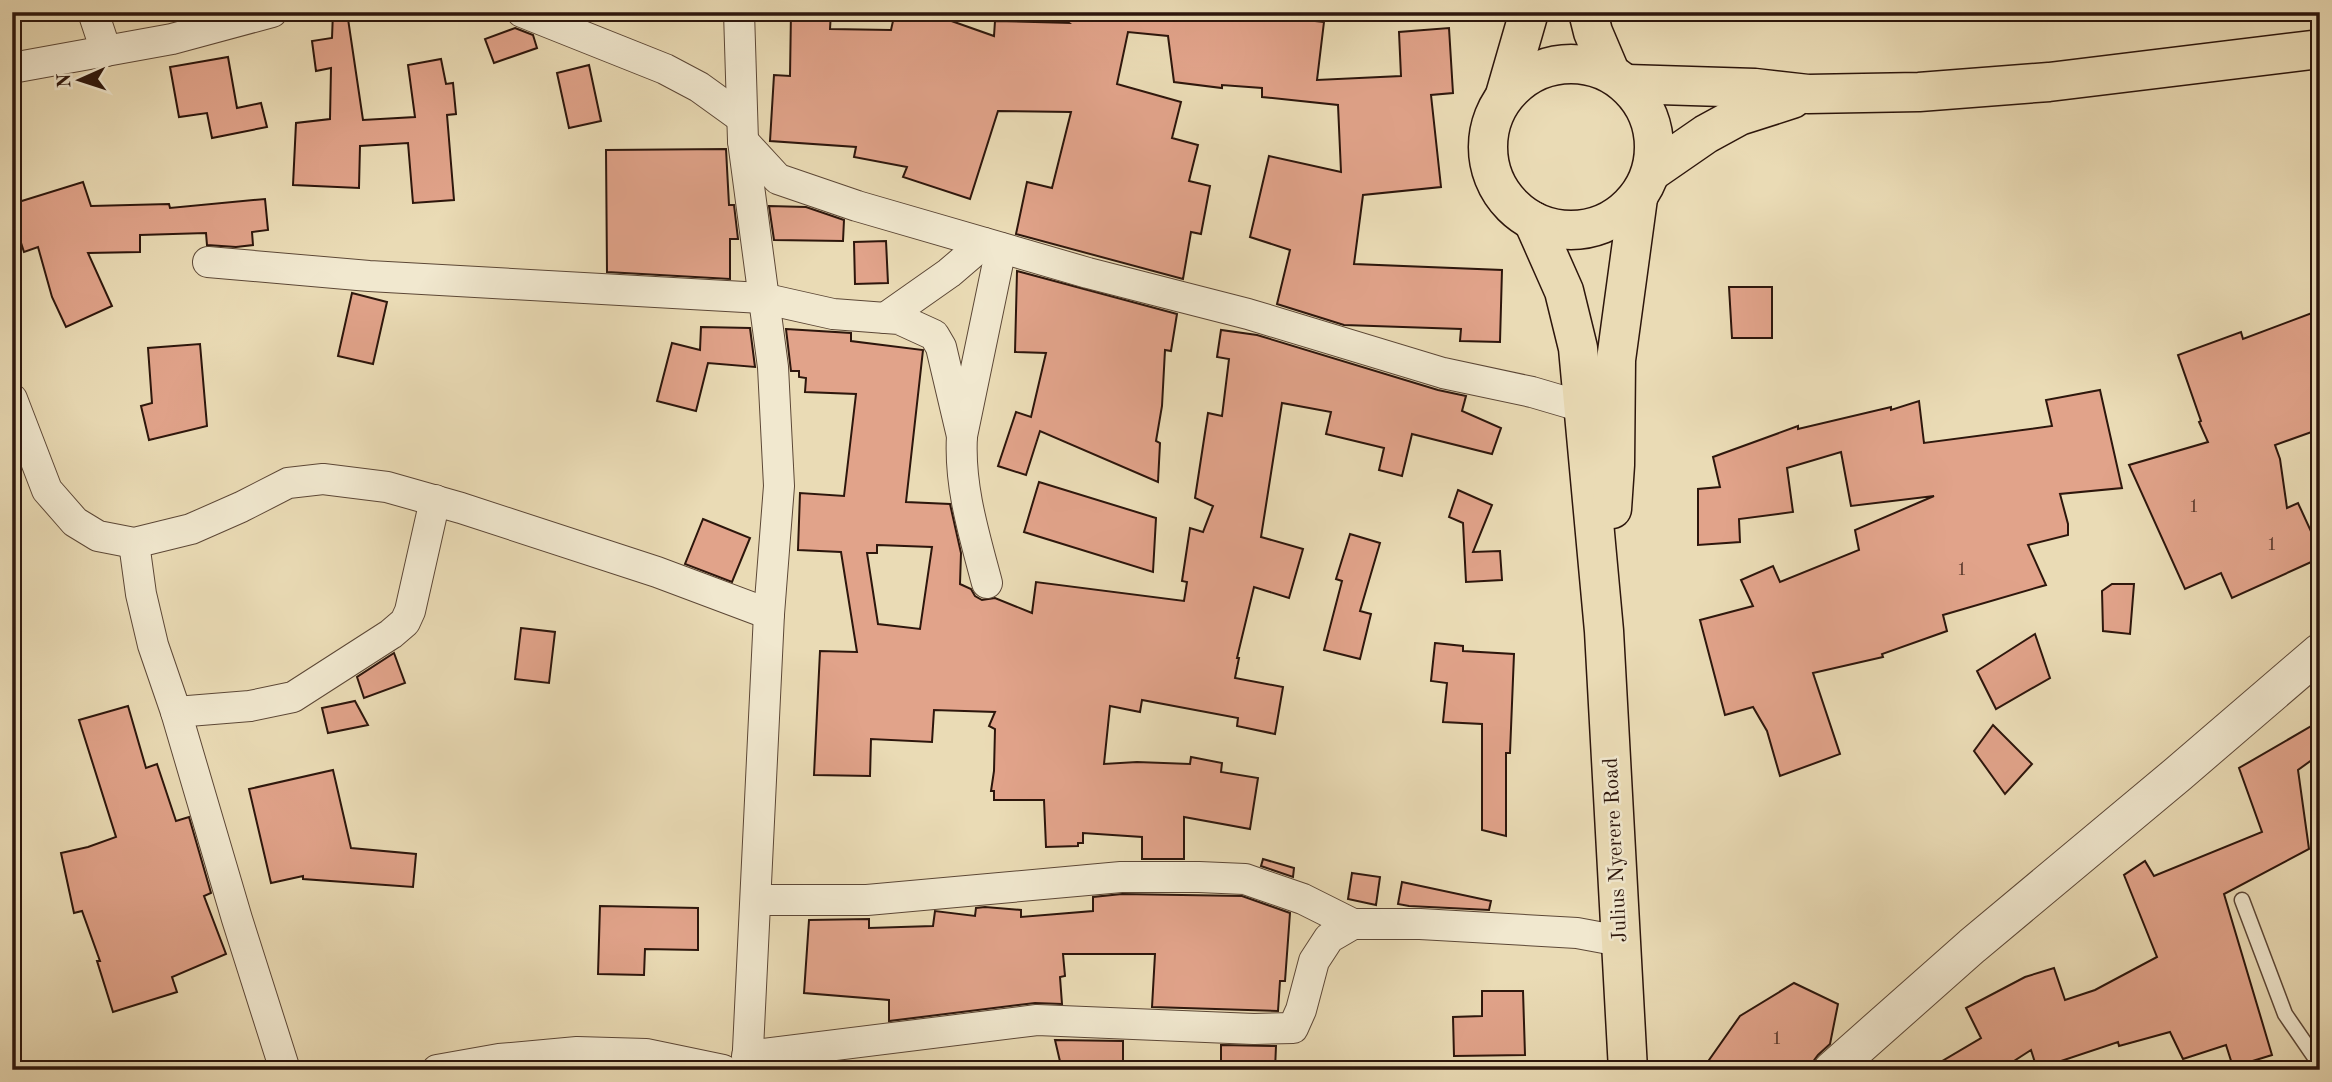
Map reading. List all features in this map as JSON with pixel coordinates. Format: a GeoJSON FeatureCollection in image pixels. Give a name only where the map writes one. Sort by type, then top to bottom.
{"type":"FeatureCollection","features":[{"type":"Feature","properties":{"kind":"main road","name":"Julius Nyerere Road"},"geometry":{"type":"LineString","coordinates":[[1529,12],[1505,95],[1492,121],[1488,150],[1494,179],[1510,204],[1533,221],[1561,230],[1590,229],[1616,218],[1645,185]]}},
{"type":"Feature","properties":{"kind":"main road","name":"Julius Nyerere Road"},"geometry":{"type":"LineString","coordinates":[[1588,12],[1593,32],[1619,78],[1646,109],[1655,140],[1616,360],[1615,465],[1604,631]]}},
{"type":"Feature","properties":{"kind":"main road"},"geometry":{"type":"LineString","coordinates":[[1619,78],[1808,94],[1919,92],[2049,82],[2320,49]]}},
{"type":"Feature","properties":{"kind":"main road","name":"Julius Nyerere Road"},"geometry":{"type":"LineString","coordinates":[[1505,95],[1527,75],[1553,65],[1582,63],[1619,78]]}},
{"type":"Feature","properties":{"kind":"main road"},"geometry":{"type":"LineString","coordinates":[[1645,185],[1706,134],[1739,116],[1808,94]]}},
{"type":"Feature","properties":{"kind":"main road","name":"Julius Nyerere Road"},"geometry":{"type":"LineString","coordinates":[[1533,221],[1564,291],[1578,348],[1604,631],[1628,1070]]}},
{"type":"Feature","properties":{"kind":"street"},"geometry":{"type":"LineString","coordinates":[[93,12],[106,51]]}},
{"type":"Feature","properties":{"kind":"street"},"geometry":{"type":"LineString","coordinates":[[522,12],[665,69],[699,87],[743,130],[778,179],[857,206],[1248,314],[1443,373],[1532,392],[1583,407]]}},
{"type":"Feature","properties":{"kind":"street"},"geometry":{"type":"LineString","coordinates":[[739,12],[743,130],[762,298],[773,367],[779,486],[769,614],[756,900],[739,1065]]}},
{"type":"Feature","properties":{"kind":"street"},"geometry":{"type":"LineString","coordinates":[[12,68],[172,39],[268,13]]}},
{"type":"Feature","properties":{"kind":"street"},"geometry":{"type":"LineString","coordinates":[[885,318],[993,245]]}},
{"type":"Feature","properties":{"kind":"street"},"geometry":{"type":"LineString","coordinates":[[962,436],[993,245]]}},
{"type":"Feature","properties":{"kind":"street"},"geometry":{"type":"LineString","coordinates":[[208,262],[369,276],[762,298],[833,314],[899,319],[934,335],[941,347],[962,436],[966,504],[987,583]]}},
{"type":"Feature","properties":{"kind":"street"},"geometry":{"type":"LineString","coordinates":[[13,405],[47,489],[75,522],[98,536],[134,543],[191,529],[241,508],[288,483],[323,479],[387,487],[435,500],[657,572],[769,614]]}},
{"type":"Feature","properties":{"kind":"street"},"geometry":{"type":"LineString","coordinates":[[176,712],[250,706],[293,697],[391,634],[405,622],[410,611],[435,500]]}},
{"type":"Feature","properties":{"kind":"street"},"geometry":{"type":"LineString","coordinates":[[134,543],[141,594],[153,645],[285,1070]]}},
{"type":"Feature","properties":{"kind":"street"},"geometry":{"type":"LineString","coordinates":[[1847,1063],[2320,652]]}},
{"type":"Feature","properties":{"kind":"street"},"geometry":{"type":"LineString","coordinates":[[756,900],[867,900],[1121,877],[1245,879],[1303,899],[1353,924],[1420,924],[1577,933],[1620,942]]}},
{"type":"Feature","properties":{"kind":"street"},"geometry":{"type":"LineString","coordinates":[[437,1070],[499,1059],[577,1052],[646,1054],[739,1065],[847,1044],[1037,1020],[1254,1029],[1293,1028],[1301,1010],[1314,961],[1329,938],[1353,924]]}},
{"type":"Feature","properties":{"kind":"street"},"geometry":{"type":"LineString","coordinates":[[830,1070],[847,1044]]}},
{"type":"Feature","properties":{"kind":"lane"},"geometry":{"type":"LineString","coordinates":[[2242,900],[2285,1014],[2320,1065]]}},
{"type":"Feature","properties":{"kind":"building"},"geometry":{"type":"Polygon","coordinates":[[[333,12],[347,12],[363,120],[415,117],[408,65],[441,59],[446,84],[453,83],[456,114],[447,115],[454,200],[413,203],[408,143],[360,146],[359,188],[293,185],[296,123],[330,119],[331,68],[316,71],[312,41],[332,38],[333,12]]]}},
{"type":"Feature","properties":{"kind":"building"},"geometry":{"type":"Polygon","coordinates":[[[791,12],[831,12],[830,29],[891,30],[895,12],[926,12],[994,36],[995,21],[1069,23],[1055,12],[1269,12],[1269,16],[1324,22],[1317,80],[1401,76],[1399,32],[1449,28],[1453,93],[1431,95],[1441,187],[1363,195],[1354,264],[1502,270],[1500,342],[1460,341],[1461,329],[1344,325],[1277,304],[1290,250],[1250,237],[1269,156],[1341,172],[1338,105],[1262,97],[1262,88],[1222,85],[1222,88],[1174,82],[1168,36],[1128,32],[1117,84],[1181,102],[1172,138],[1198,145],[1189,181],[1210,186],[1201,234],[1191,232],[1183,279],[1016,234],[1027,182],[1052,188],[1071,112],[998,111],[970,199],[903,177],[907,167],[854,157],[856,147],[770,141],[774,75],[790,76],[791,12]]]}},
{"type":"Feature","properties":{"kind":"building"},"geometry":{"type":"Polygon","coordinates":[[[515,28],[533,35],[537,48],[494,63],[485,39],[515,28]]]}},
{"type":"Feature","properties":{"kind":"building"},"geometry":{"type":"Polygon","coordinates":[[[228,57],[237,108],[261,103],[267,127],[212,138],[207,113],[179,117],[170,67],[228,57]]]}},
{"type":"Feature","properties":{"kind":"building"},"geometry":{"type":"Polygon","coordinates":[[[589,65],[601,121],[569,128],[557,73],[589,65]]]}},
{"type":"Feature","properties":{"kind":"building"},"geometry":{"type":"Polygon","coordinates":[[[726,149],[729,205],[734,205],[738,239],[730,239],[730,279],[607,272],[606,150],[726,149]]]}},
{"type":"Feature","properties":{"kind":"building"},"geometry":{"type":"Polygon","coordinates":[[[83,182],[91,206],[169,204],[170,208],[265,199],[268,230],[252,232],[253,245],[207,245],[206,233],[140,235],[140,252],[88,253],[112,306],[66,327],[52,297],[38,247],[24,252],[12,215],[12,204],[83,182]]]}},
{"type":"Feature","properties":{"kind":"building"},"geometry":{"type":"Polygon","coordinates":[[[769,206],[806,207],[844,220],[843,241],[774,240],[769,206]]]}},
{"type":"Feature","properties":{"kind":"building"},"geometry":{"type":"Polygon","coordinates":[[[886,241],[888,283],[855,284],[854,242],[886,241]]]}},
{"type":"Feature","properties":{"kind":"building"},"geometry":{"type":"Polygon","coordinates":[[[1017,271],[1177,314],[1171,351],[1165,350],[1162,406],[1156,441],[1160,443],[1158,482],[1040,431],[1026,475],[998,466],[1016,412],[1031,417],[1046,353],[1015,352],[1017,271]]]}},
{"type":"Feature","properties":{"kind":"building"},"geometry":{"type":"Polygon","coordinates":[[[1729,287],[1772,287],[1772,338],[1732,338],[1729,287]]]}},
{"type":"Feature","properties":{"kind":"building"},"geometry":{"type":"Polygon","coordinates":[[[352,293],[387,302],[373,364],[338,356],[352,293]]]}},
{"type":"Feature","properties":{"kind":"building"},"geometry":{"type":"Polygon","coordinates":[[[2320,310],[2320,429],[2275,445],[2280,459],[2287,508],[2298,503],[2320,551],[2320,558],[2232,598],[2221,573],[2185,589],[2129,465],[2208,442],[2178,355],[2241,332],[2243,339],[2320,310]]]}},
{"type":"Feature","properties":{"kind":"building"},"geometry":{"type":"Polygon","coordinates":[[[701,327],[750,328],[755,367],[708,363],[696,411],[657,401],[672,343],[700,350],[701,327]]]}},
{"type":"Feature","properties":{"kind":"building"},"geometry":{"type":"Polygon","coordinates":[[[786,329],[851,333],[851,341],[923,350],[906,502],[950,504],[961,553],[960,584],[971,589],[975,596],[982,600],[995,598],[1032,613],[1036,582],[1184,601],[1187,582],[1182,581],[1190,528],[1203,532],[1213,506],[1195,498],[1208,413],[1222,416],[1229,359],[1217,357],[1221,330],[1257,335],[1466,396],[1462,411],[1501,428],[1492,454],[1412,434],[1402,476],[1379,470],[1384,448],[1326,434],[1331,412],[1282,403],[1261,537],[1303,549],[1289,598],[1254,587],[1237,658],[1235,678],[1283,687],[1275,734],[1237,726],[1238,718],[1142,700],[1140,712],[1110,706],[1104,764],[1190,764],[1191,757],[1222,763],[1221,772],[1258,778],[1250,829],[1184,817],[1184,859],[1142,859],[1142,837],[1083,833],[1083,843],[1078,843],[1078,846],[1046,847],[1044,800],[994,800],[994,791],[991,791],[995,729],[989,726],[995,712],[934,710],[932,742],[871,739],[870,776],[814,775],[820,651],[857,652],[841,552],[798,550],[800,493],[844,496],[856,394],[805,392],[806,378],[799,377],[799,371],[791,371],[786,329]],[[877,545],[877,553],[867,553],[878,624],[920,629],[932,547],[877,545]]]}},
{"type":"Feature","properties":{"kind":"building"},"geometry":{"type":"Polygon","coordinates":[[[200,344],[207,426],[149,440],[141,406],[152,403],[148,348],[200,344]]]}},
{"type":"Feature","properties":{"kind":"building"},"geometry":{"type":"Polygon","coordinates":[[[2100,390],[2122,488],[2060,494],[2068,524],[2068,535],[2028,545],[2046,585],[1943,615],[1947,631],[1882,654],[1883,657],[1813,673],[1840,754],[1780,776],[1767,731],[1753,707],[1725,715],[1700,620],[1753,606],[1741,580],[1773,566],[1780,582],[1859,550],[1855,530],[1934,496],[1851,506],[1841,452],[1787,468],[1793,512],[1739,519],[1740,542],[1698,545],[1698,489],[1720,487],[1713,457],[1798,426],[1798,429],[1891,407],[1891,410],[1919,401],[1924,443],[2052,426],[2046,400],[2100,390]]]}},
{"type":"Feature","properties":{"kind":"building"},"geometry":{"type":"Polygon","coordinates":[[[1039,482],[1156,518],[1153,572],[1024,532],[1039,482]]]}},
{"type":"Feature","properties":{"kind":"building"},"geometry":{"type":"Polygon","coordinates":[[[1458,490],[1492,505],[1473,552],[1500,551],[1502,580],[1466,582],[1463,523],[1449,517],[1458,490]]]}},
{"type":"Feature","properties":{"kind":"building"},"geometry":{"type":"Polygon","coordinates":[[[703,519],[750,538],[732,582],[685,564],[703,519]]]}},
{"type":"Feature","properties":{"kind":"building"},"geometry":{"type":"Polygon","coordinates":[[[1350,534],[1380,543],[1360,611],[1371,614],[1360,659],[1324,650],[1342,581],[1336,579],[1350,534]]]}},
{"type":"Feature","properties":{"kind":"building"},"geometry":{"type":"Polygon","coordinates":[[[2112,584],[2134,584],[2130,634],[2103,631],[2102,591],[2112,584]]]}},
{"type":"Feature","properties":{"kind":"building"},"geometry":{"type":"Polygon","coordinates":[[[521,628],[555,632],[549,683],[515,679],[521,628]]]}},
{"type":"Feature","properties":{"kind":"building"},"geometry":{"type":"Polygon","coordinates":[[[2035,634],[2050,678],[1996,709],[1977,671],[2035,634]]]}},
{"type":"Feature","properties":{"kind":"building"},"geometry":{"type":"Polygon","coordinates":[[[1435,643],[1463,646],[1463,651],[1514,654],[1510,753],[1506,753],[1506,836],[1482,830],[1482,724],[1443,722],[1447,683],[1431,681],[1435,643]]]}},
{"type":"Feature","properties":{"kind":"building"},"geometry":{"type":"Polygon","coordinates":[[[394,653],[405,683],[364,698],[357,677],[394,653]]]}},
{"type":"Feature","properties":{"kind":"building"},"geometry":{"type":"Polygon","coordinates":[[[355,701],[368,725],[328,733],[322,708],[355,701]]]}},
{"type":"Feature","properties":{"kind":"building"},"geometry":{"type":"Polygon","coordinates":[[[128,706],[146,768],[157,764],[176,821],[189,817],[211,893],[204,896],[226,954],[172,977],[177,992],[113,1012],[97,961],[100,961],[82,911],[74,913],[61,853],[116,837],[79,720],[128,706]]]}},
{"type":"Feature","properties":{"kind":"building"},"geometry":{"type":"Polygon","coordinates":[[[2320,721],[2320,754],[2298,770],[2309,849],[2224,894],[2272,1055],[2233,1067],[2226,1045],[2183,1059],[2170,1032],[2119,1046],[2118,1042],[2037,1069],[2031,1050],[2000,1070],[1927,1070],[1981,1038],[1966,1008],[2025,977],[2054,968],[2065,1000],[2095,990],[2157,957],[2124,875],[2145,861],[2154,876],[2262,832],[2239,768],[2320,721]]]}},
{"type":"Feature","properties":{"kind":"building"},"geometry":{"type":"Polygon","coordinates":[[[1993,725],[2032,764],[2005,794],[1974,751],[1993,725]]]}},
{"type":"Feature","properties":{"kind":"building"},"geometry":{"type":"Polygon","coordinates":[[[333,770],[351,848],[416,854],[413,887],[303,879],[303,876],[271,883],[249,789],[333,770]]]}},
{"type":"Feature","properties":{"kind":"building"},"geometry":{"type":"Polygon","coordinates":[[[1263,859],[1294,868],[1293,877],[1261,866],[1263,859]]]}},
{"type":"Feature","properties":{"kind":"building"},"geometry":{"type":"Polygon","coordinates":[[[1352,873],[1380,877],[1376,905],[1348,899],[1352,873]]]}},
{"type":"Feature","properties":{"kind":"building"},"geometry":{"type":"Polygon","coordinates":[[[1402,882],[1491,901],[1489,910],[1398,904],[1402,882]]]}},
{"type":"Feature","properties":{"kind":"building"},"geometry":{"type":"Polygon","coordinates":[[[1122,894],[1242,896],[1290,913],[1285,981],[1280,981],[1278,1011],[1152,1007],[1155,954],[1063,954],[1065,976],[1060,977],[1062,1004],[1035,1003],[889,1021],[889,1000],[804,993],[809,920],[869,919],[869,928],[933,926],[935,911],[975,916],[976,908],[985,907],[1021,910],[1021,917],[1093,911],[1093,897],[1122,894]]]}},
{"type":"Feature","properties":{"kind":"building"},"geometry":{"type":"Polygon","coordinates":[[[600,906],[698,908],[698,950],[645,949],[644,975],[598,974],[600,906]]]}},
{"type":"Feature","properties":{"kind":"building"},"geometry":{"type":"Polygon","coordinates":[[[1794,983],[1838,1004],[1830,1044],[1812,1063],[1812,1070],[1702,1070],[1740,1016],[1794,983]]]}},
{"type":"Feature","properties":{"kind":"building"},"geometry":{"type":"Polygon","coordinates":[[[1482,991],[1523,991],[1525,1055],[1454,1056],[1453,1017],[1482,1016],[1482,991]]]}},
{"type":"Feature","properties":{"kind":"building"},"geometry":{"type":"Polygon","coordinates":[[[1055,1040],[1123,1041],[1123,1070],[1062,1070],[1055,1040]]]}},
{"type":"Feature","properties":{"kind":"building"},"geometry":{"type":"Polygon","coordinates":[[[1221,1045],[1276,1046],[1275,1070],[1221,1070],[1221,1045]]]}}]}
